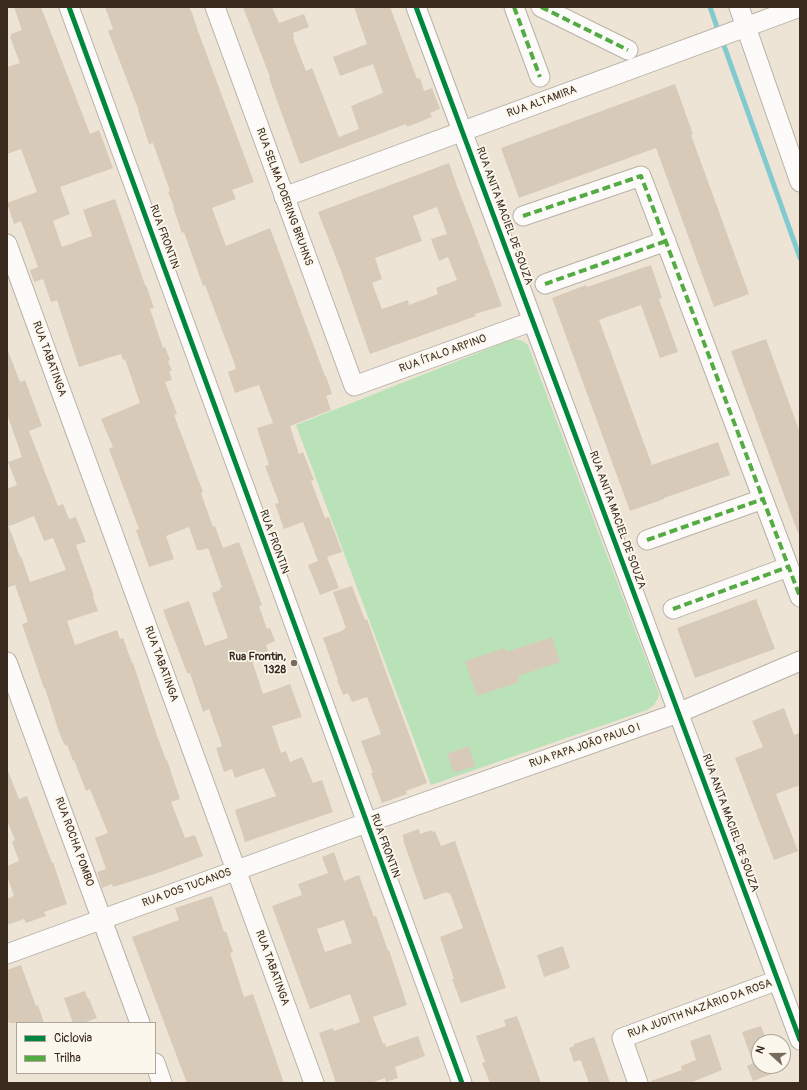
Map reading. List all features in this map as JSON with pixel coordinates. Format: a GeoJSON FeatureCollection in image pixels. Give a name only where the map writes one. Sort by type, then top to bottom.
{"type":"FeatureCollection","features":[{"type":"Feature","properties":{"kind":"street","name":"RUA FRONTIN"},"geometry":{"type":"LineString","coordinates":[[69,7],[462,1083]]}},
{"type":"Feature","properties":{"kind":"street","name":"RUA SELMA DOERING BRUHNS"},"geometry":{"type":"LineString","coordinates":[[215,7],[354,386]]}},
{"type":"Feature","properties":{"kind":"street","name":"RUA ANITA MACIEL DE SOUZA"},"geometry":{"type":"LineString","coordinates":[[416,7],[800,1040]]}},
{"type":"Feature","properties":{"kind":"street"},"geometry":{"type":"LineString","coordinates":[[514,7],[540,77]]}},
{"type":"Feature","properties":{"kind":"street"},"geometry":{"type":"LineString","coordinates":[[541,7],[628,50]]}},
{"type":"Feature","properties":{"kind":"street"},"geometry":{"type":"LineString","coordinates":[[739,7],[730,33],[800,182]]}},
{"type":"Feature","properties":{"kind":"street","name":"RUA ALTAMIRA"},"geometry":{"type":"LineString","coordinates":[[284,197],[800,7]]}},
{"type":"Feature","properties":{"kind":"street"},"geometry":{"type":"LineString","coordinates":[[523,216],[641,176],[800,597]]}},
{"type":"Feature","properties":{"kind":"street"},"geometry":{"type":"LineString","coordinates":[[545,284],[666,240]]}},
{"type":"Feature","properties":{"kind":"street","name":"RUA TABATINGA"},"geometry":{"type":"LineString","coordinates":[[7,244],[314,1083]]}},
{"type":"Feature","properties":{"kind":"street","name":"RUA ÍTALO ARPINO"},"geometry":{"type":"LineString","coordinates":[[354,386],[533,321]]}},
{"type":"Feature","properties":{"kind":"street"},"geometry":{"type":"LineString","coordinates":[[647,540],[763,499]]}},
{"type":"Feature","properties":{"kind":"street"},"geometry":{"type":"LineString","coordinates":[[673,609],[788,567]]}},
{"type":"Feature","properties":{"kind":"street","name":"RUA ROCHA POMBO"},"geometry":{"type":"LineString","coordinates":[[7,662],[140,1022]]}},
{"type":"Feature","properties":{"kind":"street","name":"RUA PAPA JOÃO PAULO I"},"geometry":{"type":"LineString","coordinates":[[366,823],[678,713],[800,662]]}},
{"type":"Feature","properties":{"kind":"street","name":"RUA DOS TUCANOS"},"geometry":{"type":"LineString","coordinates":[[7,954],[366,823]]}},
{"type":"Feature","properties":{"kind":"street","name":"RUA JUDITH NAZÁRIO DA ROSA"},"geometry":{"type":"LineString","coordinates":[[638,1083],[622,1038],[778,980]]}},
{"type":"Feature","properties":{"kind":"street"},"geometry":{"type":"LineString","coordinates":[[156,1066],[162,1083]]}},
{"type":"Feature","properties":{"kind":"green space"},"geometry":{"type":"Polygon","coordinates":[[[513,339],[520,340],[528,345],[659,696],[654,705],[647,710],[431,785],[296,425],[513,339]]]}},
{"type":"Feature","properties":{"kind":"building"},"geometry":{"type":"Polygon","coordinates":[[[14,7],[41,7],[90,134],[99,130],[113,168],[60,187],[70,214],[53,221],[62,247],[92,236],[83,210],[115,199],[154,308],[150,309],[163,348],[165,347],[170,360],[168,361],[172,371],[169,371],[172,380],[165,382],[177,414],[174,415],[203,492],[201,493],[213,527],[215,526],[223,548],[239,542],[262,605],[259,606],[267,629],[270,628],[275,641],[266,645],[268,651],[251,657],[263,694],[290,684],[302,717],[272,726],[281,753],[286,751],[290,762],[302,757],[313,783],[322,780],[333,812],[245,842],[235,810],[276,796],[264,768],[235,778],[232,769],[224,772],[216,748],[222,746],[209,709],[203,712],[190,673],[187,673],[163,610],[189,601],[205,646],[228,638],[212,593],[220,590],[222,587],[208,548],[197,550],[189,527],[166,536],[174,559],[149,567],[136,530],[139,529],[109,449],[113,447],[101,419],[140,403],[125,359],[123,360],[121,354],[79,367],[57,300],[51,302],[43,279],[34,282],[30,270],[38,267],[21,221],[14,224],[7,203],[37,192],[21,149],[7,154],[7,67],[20,63],[10,37],[11,34],[22,30],[14,7]]]}},
{"type":"Feature","properties":{"kind":"building"},"geometry":{"type":"Polygon","coordinates":[[[105,7],[189,7],[192,13],[254,182],[232,190],[236,199],[212,208],[226,246],[270,228],[332,394],[326,396],[331,410],[290,426],[299,454],[303,452],[314,480],[311,481],[325,518],[329,517],[342,552],[327,557],[339,588],[320,595],[308,565],[318,561],[303,522],[284,529],[275,504],[279,503],[265,466],[269,465],[257,428],[273,423],[259,385],[235,393],[228,372],[236,369],[234,362],[205,285],[203,286],[184,232],[182,233],[168,192],[170,191],[153,143],[149,144],[139,111],[108,31],[113,29],[105,7]]]}},
{"type":"Feature","properties":{"kind":"building"},"geometry":{"type":"Polygon","coordinates":[[[243,7],[272,7],[279,23],[304,14],[309,27],[293,33],[293,38],[306,71],[312,68],[339,137],[359,129],[351,106],[383,93],[373,64],[340,76],[333,57],[367,44],[354,7],[390,7],[417,79],[420,78],[424,91],[432,88],[440,109],[430,113],[432,117],[407,127],[406,124],[300,164],[269,78],[270,77],[243,7]]]}},
{"type":"Feature","properties":{"kind":"building"},"geometry":{"type":"Polygon","coordinates":[[[675,84],[693,134],[691,135],[749,294],[714,307],[656,148],[519,198],[501,148],[675,84]]]}},
{"type":"Feature","properties":{"kind":"building"},"geometry":{"type":"Polygon","coordinates":[[[449,163],[502,306],[475,314],[476,316],[370,354],[340,268],[318,212],[449,163]],[[437,207],[413,216],[422,241],[375,258],[382,279],[372,283],[382,309],[408,300],[409,305],[438,294],[436,288],[457,280],[448,257],[439,261],[431,239],[447,234],[437,207]]]}},
{"type":"Feature","properties":{"kind":"building"},"geometry":{"type":"Polygon","coordinates":[[[651,265],[662,298],[659,299],[678,352],[660,358],[641,305],[599,320],[652,465],[718,442],[730,475],[630,511],[552,298],[586,285],[587,287],[651,265]]]}},
{"type":"Feature","properties":{"kind":"building"},"geometry":{"type":"Polygon","coordinates":[[[766,339],[800,433],[800,533],[798,533],[731,351],[766,339]]]}},
{"type":"Feature","properties":{"kind":"building"},"geometry":{"type":"Polygon","coordinates":[[[7,351],[20,382],[25,380],[42,426],[29,431],[58,506],[63,504],[69,519],[76,517],[86,542],[76,545],[98,611],[67,621],[75,645],[117,630],[120,639],[123,638],[180,799],[171,802],[185,838],[195,835],[203,856],[158,873],[113,887],[112,884],[102,888],[97,872],[106,869],[95,838],[108,833],[90,789],[86,791],[74,760],[73,761],[67,745],[66,746],[63,742],[58,729],[22,624],[28,622],[15,585],[7,588],[7,527],[7,489],[17,485],[8,462],[22,457],[7,414],[7,351]],[[34,516],[7,527],[9,527],[30,582],[66,570],[53,538],[44,541],[34,516]]]}},
{"type":"Feature","properties":{"kind":"building"},"geometry":{"type":"Polygon","coordinates":[[[352,586],[365,620],[367,619],[427,783],[406,791],[407,794],[382,803],[361,741],[381,734],[367,697],[352,702],[348,693],[343,695],[323,638],[346,628],[333,592],[352,586]]]}},
{"type":"Feature","properties":{"kind":"building"},"geometry":{"type":"Polygon","coordinates":[[[756,599],[775,649],[695,678],[677,628],[756,599]]]}},
{"type":"Feature","properties":{"kind":"building"},"geometry":{"type":"Polygon","coordinates":[[[552,637],[560,662],[518,676],[519,682],[477,696],[465,661],[505,648],[506,652],[552,637]]]}},
{"type":"Feature","properties":{"kind":"building"},"geometry":{"type":"Polygon","coordinates":[[[784,708],[794,735],[800,733],[800,785],[776,794],[798,851],[774,860],[735,758],[763,747],[752,721],[784,708]]]}},
{"type":"Feature","properties":{"kind":"building"},"geometry":{"type":"Polygon","coordinates":[[[469,746],[475,766],[454,773],[447,754],[469,746]]]}},
{"type":"Feature","properties":{"kind":"building"},"geometry":{"type":"Polygon","coordinates":[[[7,771],[19,799],[27,796],[52,863],[53,862],[67,904],[44,912],[46,916],[26,923],[24,919],[7,925],[7,899],[14,896],[7,876],[7,866],[19,861],[12,842],[15,840],[7,820],[7,771]]]}},
{"type":"Feature","properties":{"kind":"building"},"geometry":{"type":"Polygon","coordinates":[[[419,829],[420,834],[431,830],[432,832],[435,831],[441,846],[455,841],[506,988],[461,1003],[452,979],[454,979],[440,937],[463,928],[450,893],[448,894],[447,892],[424,900],[402,835],[419,829]]]}},
{"type":"Feature","properties":{"kind":"building"},"geometry":{"type":"Polygon","coordinates":[[[334,852],[344,881],[359,875],[374,917],[376,916],[388,951],[389,950],[407,1005],[373,1017],[383,1044],[385,1043],[386,1047],[418,1036],[425,1056],[395,1067],[398,1078],[386,1082],[385,1078],[371,1083],[336,1083],[319,1033],[333,1028],[334,1031],[360,1022],[350,994],[310,1009],[272,906],[302,895],[298,884],[328,873],[322,857],[334,852]],[[344,920],[317,929],[325,952],[352,943],[344,920]]]}},
{"type":"Feature","properties":{"kind":"building"},"geometry":{"type":"Polygon","coordinates":[[[212,896],[224,932],[226,931],[233,952],[230,953],[244,997],[253,994],[284,1083],[187,1083],[132,937],[179,920],[175,908],[212,896]]]}},
{"type":"Feature","properties":{"kind":"building"},"geometry":{"type":"Polygon","coordinates":[[[563,946],[570,968],[544,977],[537,955],[563,946]]]}},
{"type":"Feature","properties":{"kind":"building"},"geometry":{"type":"Polygon","coordinates":[[[21,965],[36,1006],[38,1005],[44,1022],[9,1023],[7,1018],[7,970],[21,965]]]}},
{"type":"Feature","properties":{"kind":"building"},"geometry":{"type":"Polygon","coordinates":[[[85,991],[97,1018],[86,1022],[73,1022],[64,998],[85,991]]]}},
{"type":"Feature","properties":{"kind":"building"},"geometry":{"type":"Polygon","coordinates":[[[517,1016],[541,1083],[490,1083],[482,1063],[485,1062],[476,1036],[506,1026],[504,1020],[517,1016]]]}},
{"type":"Feature","properties":{"kind":"building"},"geometry":{"type":"Polygon","coordinates":[[[761,1026],[764,1034],[751,1034],[751,1057],[742,1032],[761,1026]]]}},
{"type":"Feature","properties":{"kind":"building"},"geometry":{"type":"Polygon","coordinates":[[[710,1034],[722,1070],[690,1083],[652,1083],[651,1081],[682,1070],[681,1066],[696,1060],[690,1041],[710,1034]]]}},
{"type":"Feature","properties":{"kind":"building"},"geometry":{"type":"Polygon","coordinates":[[[594,1037],[610,1083],[589,1083],[581,1061],[579,1060],[574,1062],[569,1048],[574,1046],[574,1044],[594,1037]]]}},
{"type":"Feature","properties":{"kind":"building"},"geometry":{"type":"Polygon","coordinates":[[[751,1064],[751,1074],[772,1074],[753,1081],[747,1066],[751,1064]]]}},
{"type":"Feature","properties":{"kind":"waterway"},"geometry":{"type":"LineString","coordinates":[[710,7],[719,33]]}},
{"type":"Feature","properties":{"kind":"waterway"},"geometry":{"type":"LineString","coordinates":[[722,40],[800,258]]}},
{"type":"Feature","properties":{"kind":"marked path"},"geometry":{"type":"LineString","coordinates":[[514,7],[540,77]]}},
{"type":"Feature","properties":{"kind":"marked path"},"geometry":{"type":"LineString","coordinates":[[541,7],[628,50]]}},
{"type":"Feature","properties":{"kind":"marked path"},"geometry":{"type":"LineString","coordinates":[[523,216],[641,176],[800,597]]}},
{"type":"Feature","properties":{"kind":"marked path"},"geometry":{"type":"LineString","coordinates":[[545,284],[666,241]]}},
{"type":"Feature","properties":{"kind":"marked path"},"geometry":{"type":"LineString","coordinates":[[647,540],[763,499]]}},
{"type":"Feature","properties":{"kind":"marked path"},"geometry":{"type":"LineString","coordinates":[[673,609],[788,567]]}},
{"type":"Feature","properties":{"kind":"cycle path"},"geometry":{"type":"LineString","coordinates":[[69,7],[462,1083]]}},
{"type":"Feature","properties":{"kind":"cycle path"},"geometry":{"type":"LineString","coordinates":[[416,7],[800,1040]]}},
{"type":"Feature","properties":{"kind":"place","name":"Rua Frontin, 1328"},"geometry":{"type":"Point","coordinates":[294,663]}}]}
